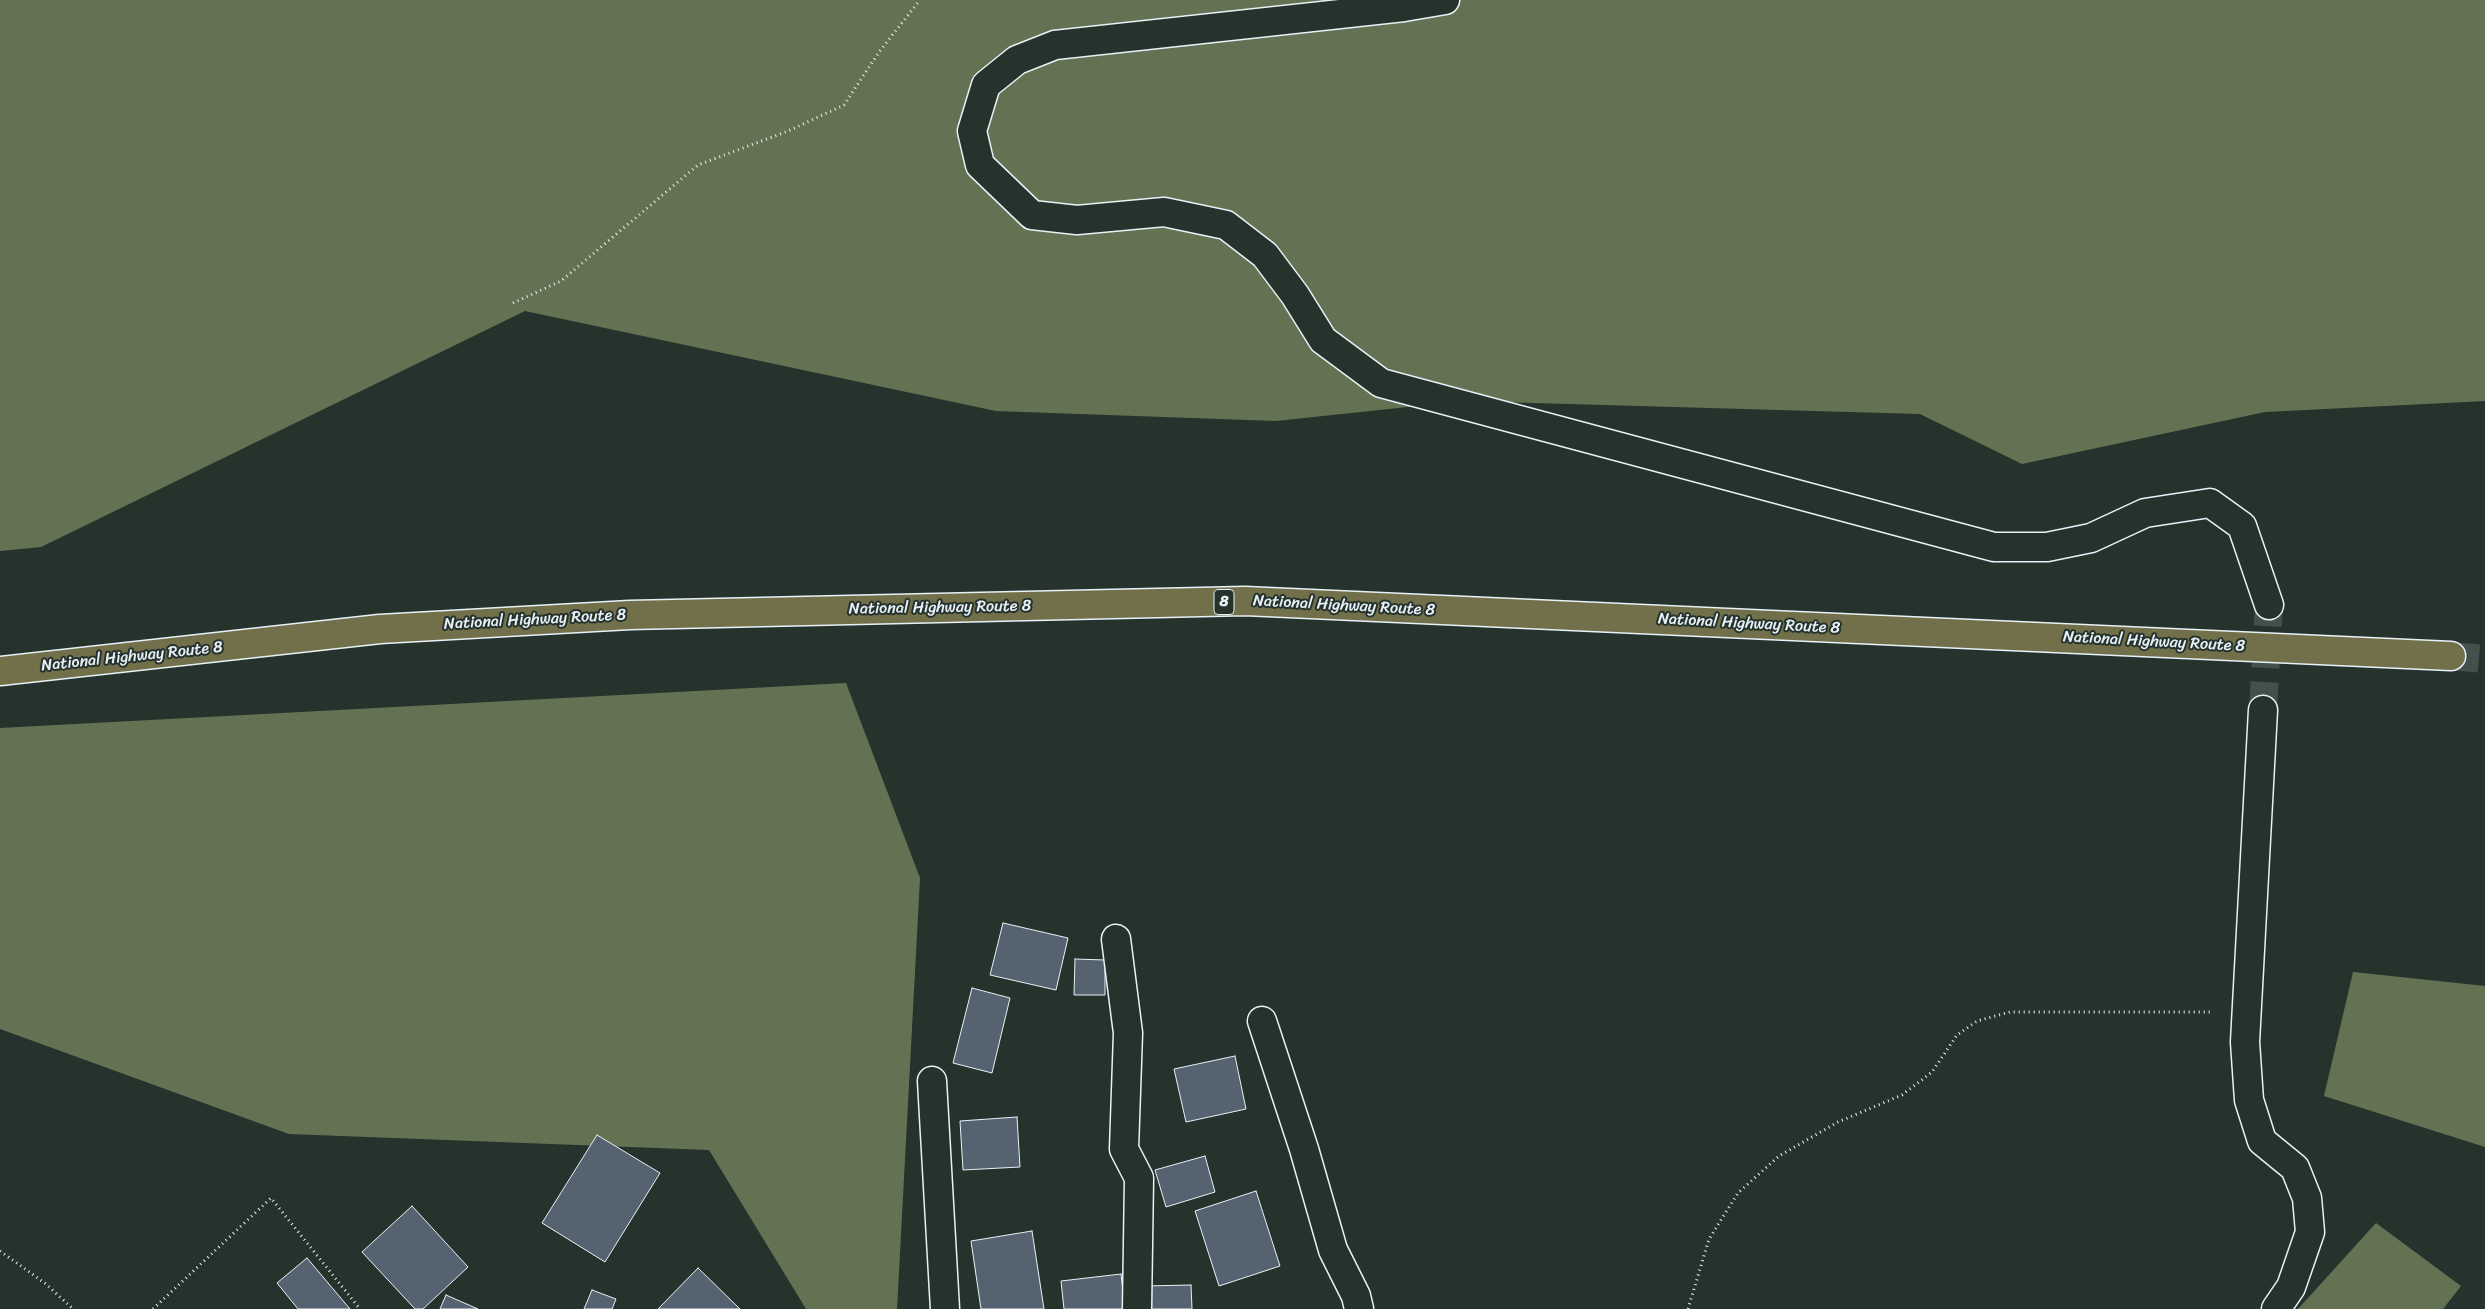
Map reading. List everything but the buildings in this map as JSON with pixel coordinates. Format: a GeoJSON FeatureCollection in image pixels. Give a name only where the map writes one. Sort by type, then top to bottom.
{"type":"FeatureCollection","features":[{"type":"Feature","properties":{"kind":"highway","name":"National Highway Route 8"},"geometry":{"type":"LineString","coordinates":[[0,671],[390,628],[630,615],[1246,601],[2450,656]]}},
{"type":"Feature","properties":{"kind":"street"},"geometry":{"type":"LineString","coordinates":[[1444,0],[1404,7],[1056,46],[1017,60],[986,85],[972,131],[980,164],[1032,215],[1077,220],[1164,212],[1226,225],[1265,255],[1295,295],[1323,340],[1381,383],[1994,546],[2047,547],[2091,538],[2145,513],[2210,503],[2242,526],[2269,605]]}},
{"type":"Feature","properties":{"kind":"street"},"geometry":{"type":"LineString","coordinates":[[2263,710],[2245,1042],[2249,1100],[2262,1141],[2295,1168],[2307,1198],[2310,1232],[2292,1287],[2276,1309]]}},
{"type":"Feature","properties":{"kind":"street"},"geometry":{"type":"LineString","coordinates":[[1116,938],[1128,1033],[1124,1149],[1139,1178],[1137,1309]]}},
{"type":"Feature","properties":{"kind":"street"},"geometry":{"type":"LineString","coordinates":[[1262,1021],[1304,1149],[1333,1250],[1356,1296],[1359,1309]]}},
{"type":"Feature","properties":{"kind":"street"},"geometry":{"type":"LineString","coordinates":[[932,1081],[945,1309]]}},
{"type":"Feature","properties":{"kind":"path"},"geometry":{"type":"LineString","coordinates":[[513,303],[561,281],[698,165],[788,131],[844,105],[879,52],[920,0]]}},
{"type":"Feature","properties":{"kind":"path"},"geometry":{"type":"LineString","coordinates":[[1688,1309],[1709,1239],[1738,1193],[1779,1156],[1838,1122],[1902,1094],[1932,1072],[1957,1036],[1977,1022],[2010,1012],[2247,1012]]}},
{"type":"Feature","properties":{"kind":"path"},"geometry":{"type":"LineString","coordinates":[[153,1309],[271,1198],[360,1309]]}},
{"type":"Feature","properties":{"kind":"path"},"geometry":{"type":"LineString","coordinates":[[0,1251],[46,1284],[74,1309]]}},
{"type":"Feature","properties":{"kind":"green space"},"geometry":{"type":"Polygon","coordinates":[[[0,0],[2485,0],[2485,401],[2265,412],[2022,464],[1920,414],[1464,401],[1276,421],[996,411],[525,311],[41,547],[0,551],[0,0]]]}},
{"type":"Feature","properties":{"kind":"green space"},"geometry":{"type":"Polygon","coordinates":[[[846,683],[920,878],[897,1309],[806,1309],[709,1150],[289,1134],[0,1029],[0,728],[846,683]]]}},
{"type":"Feature","properties":{"kind":"green space"},"geometry":{"type":"Polygon","coordinates":[[[2353,972],[2485,986],[2485,1147],[2324,1096],[2353,972]]]}},
{"type":"Feature","properties":{"kind":"green space"},"geometry":{"type":"Polygon","coordinates":[[[2376,1223],[2461,1286],[2443,1309],[2298,1309],[2376,1223]]]}},
{"type":"Feature","properties":{"kind":"tunnel"},"geometry":{"type":"LineString","coordinates":[[2263,710],[2269,605]]}},
{"type":"Feature","properties":{"kind":"tunnel"},"geometry":{"type":"LineString","coordinates":[[2451,656],[2485,659]]}}]}
